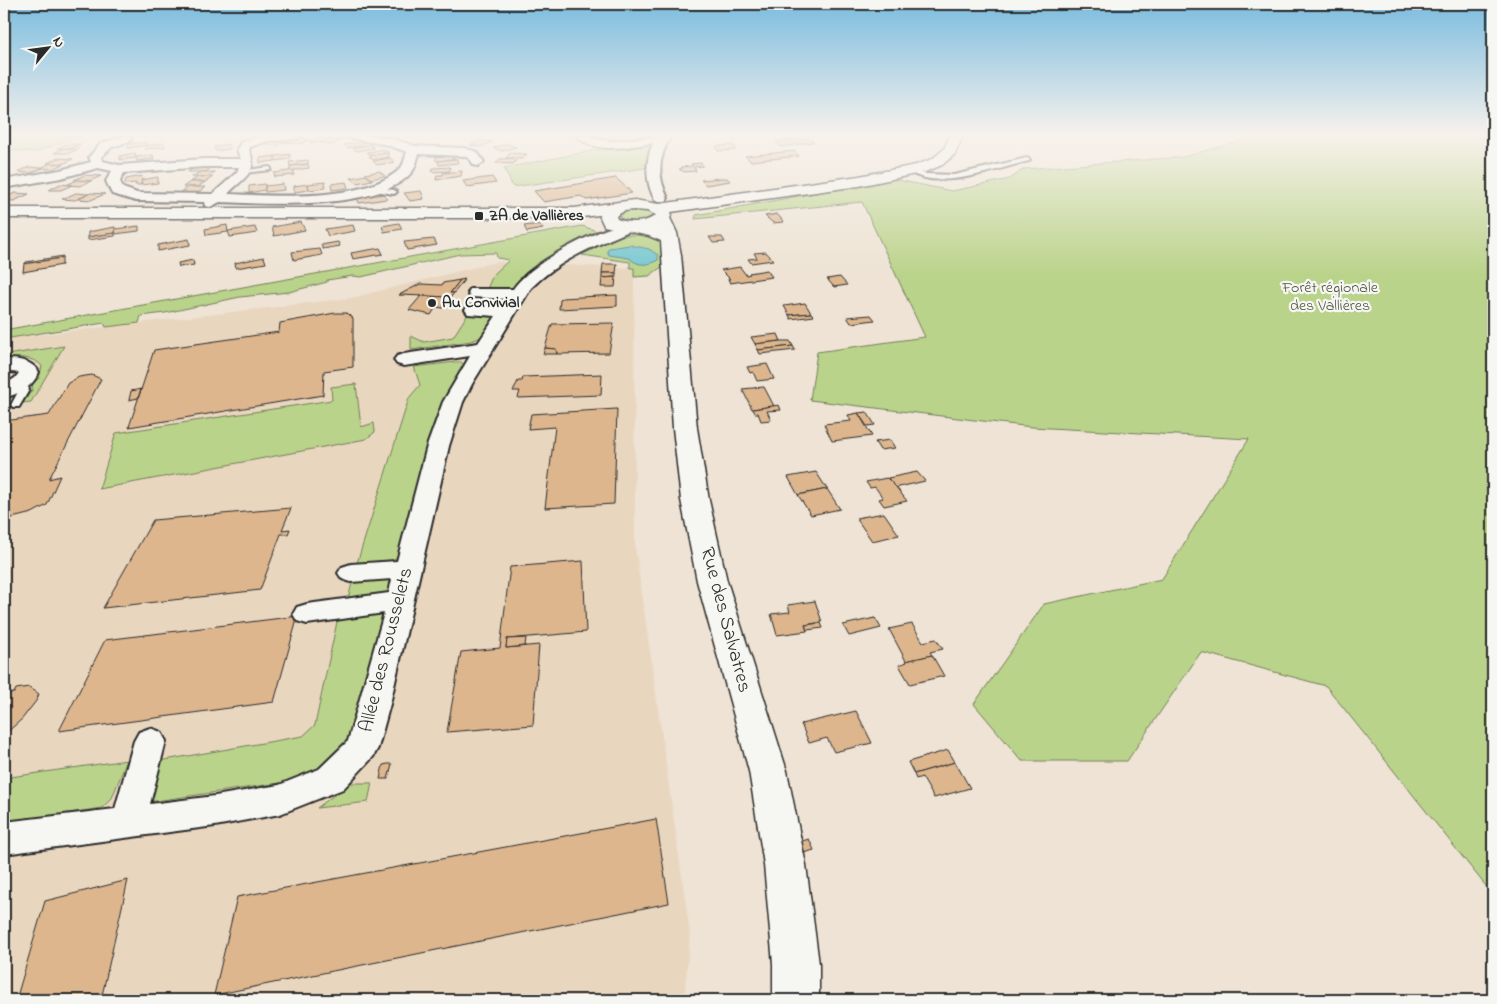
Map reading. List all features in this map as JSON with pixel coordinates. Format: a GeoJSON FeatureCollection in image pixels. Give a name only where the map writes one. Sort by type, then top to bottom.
{"type":"FeatureCollection","features":[{"type":"Feature","properties":{"kind":"street"},"geometry":{"type":"LineString","coordinates":[[114,182],[117,191],[136,197],[310,200],[351,195],[391,182]]}},
{"type":"Feature","properties":{"kind":"street"},"geometry":{"type":"LineString","coordinates":[[196,212],[218,198],[232,182]]}},
{"type":"Feature","properties":{"kind":"street"},"geometry":{"type":"LineString","coordinates":[[4,213],[574,213],[612,219],[631,227],[652,230],[662,212],[654,182]]}},
{"type":"Feature","properties":{"kind":"street"},"geometry":{"type":"LineString","coordinates":[[612,219],[853,182]]}},
{"type":"Feature","properties":{"kind":"street","name":"Rue des Salvatres"},"geometry":{"type":"LineString","coordinates":[[662,212],[685,428],[695,500],[712,581],[768,771],[785,865],[796,964],[796,1000]]}},
{"type":"Feature","properties":{"kind":"street","name":"Allée des Rousselets"},"geometry":{"type":"LineString","coordinates":[[4,838],[215,811],[278,808],[331,779],[362,748],[438,446],[453,402],[513,302],[535,273],[612,219]]}},
{"type":"Feature","properties":{"kind":"street"},"geometry":{"type":"LineString","coordinates":[[475,301],[513,302]]}},
{"type":"Feature","properties":{"kind":"street"},"geometry":{"type":"LineString","coordinates":[[404,360],[484,348]]}},
{"type":"Feature","properties":{"kind":"street"},"geometry":{"type":"LineString","coordinates":[[4,365],[26,368],[28,372],[27,377],[10,398]]}},
{"type":"Feature","properties":{"kind":"street"},"geometry":{"type":"LineString","coordinates":[[351,573],[408,569]]}},
{"type":"Feature","properties":{"kind":"street"},"geometry":{"type":"LineString","coordinates":[[307,614],[400,601]]}},
{"type":"Feature","properties":{"kind":"street"},"geometry":{"type":"LineString","coordinates":[[128,822],[150,740]]}},
{"type":"Feature","properties":{"kind":"lane"},"geometry":{"type":"LineString","coordinates":[[371,189],[394,192]]}},
{"type":"Feature","properties":{"kind":"shaded area"},"geometry":{"type":"Polygon","coordinates":[[[496,262],[634,268],[635,546],[690,934],[684,1000],[4,1000],[4,339],[351,298],[496,262]]]}},
{"type":"Feature","properties":{"kind":"green space"},"geometry":{"type":"Polygon","coordinates":[[[511,182],[549,182],[513,187],[511,182]]]}},
{"type":"Feature","properties":{"kind":"green space","name":"Forêt régionale des Vallières"},"geometry":{"type":"Polygon","coordinates":[[[876,182],[906,182],[952,191],[996,182],[1493,182],[1493,895],[1326,686],[1201,652],[1127,761],[1022,761],[974,704],[1044,604],[1162,579],[1249,439],[1032,427],[810,400],[817,352],[925,337],[862,202],[695,219],[696,215],[876,182]]]}},
{"type":"Feature","properties":{"kind":"green space"},"geometry":{"type":"Polygon","coordinates":[[[635,210],[649,212],[652,216],[645,221],[636,222],[627,221],[619,217],[625,212],[635,210]]]}},
{"type":"Feature","properties":{"kind":"green space"},"geometry":{"type":"Polygon","coordinates":[[[582,226],[597,231],[526,272],[512,289],[487,289],[493,275],[509,260],[497,258],[496,253],[460,254],[361,277],[353,276],[327,280],[327,282],[289,292],[240,297],[165,313],[141,316],[139,323],[106,327],[104,323],[4,339],[4,330],[582,226]]]}},
{"type":"Feature","properties":{"kind":"green space"},"geometry":{"type":"Polygon","coordinates":[[[620,235],[647,235],[661,240],[663,266],[649,276],[634,277],[634,268],[630,268],[630,262],[582,255],[620,235]]]}},
{"type":"Feature","properties":{"kind":"green space"},"geometry":{"type":"Polygon","coordinates":[[[469,312],[498,314],[482,337],[471,341],[411,350],[411,336],[424,342],[453,337],[469,312]]]}},
{"type":"Feature","properties":{"kind":"green space"},"geometry":{"type":"Polygon","coordinates":[[[64,346],[31,402],[23,403],[32,390],[33,382],[39,378],[42,366],[29,359],[4,359],[6,355],[64,346]]]}},
{"type":"Feature","properties":{"kind":"green space"},"geometry":{"type":"Polygon","coordinates":[[[461,362],[465,366],[443,409],[427,458],[401,555],[392,560],[357,563],[409,398],[420,385],[414,367],[461,362]]]}},
{"type":"Feature","properties":{"kind":"green space"},"geometry":{"type":"Polygon","coordinates":[[[356,384],[361,427],[374,423],[375,432],[366,439],[99,489],[116,433],[332,400],[331,387],[356,384]]]}},
{"type":"Feature","properties":{"kind":"green space"},"geometry":{"type":"Polygon","coordinates":[[[389,578],[396,584],[393,591],[381,597],[347,603],[353,579],[389,578]]]}},
{"type":"Feature","properties":{"kind":"green space"},"geometry":{"type":"Polygon","coordinates":[[[386,613],[357,734],[337,756],[307,775],[287,782],[148,802],[159,761],[303,736],[315,725],[338,617],[386,613]]]}},
{"type":"Feature","properties":{"kind":"green space"},"geometry":{"type":"Polygon","coordinates":[[[127,760],[112,798],[102,808],[4,823],[4,778],[127,760]]]}},
{"type":"Feature","properties":{"kind":"green space"},"geometry":{"type":"Polygon","coordinates":[[[350,783],[372,783],[368,802],[317,808],[350,783]]]}},
{"type":"Feature","properties":{"kind":"water"},"geometry":{"type":"Polygon","coordinates":[[[630,245],[649,249],[658,255],[658,260],[639,264],[629,258],[609,255],[607,251],[609,248],[630,245]]]}},
{"type":"Feature","properties":{"kind":"building"},"geometry":{"type":"Polygon","coordinates":[[[73,182],[89,182],[80,186],[66,185],[73,182]]]}},
{"type":"Feature","properties":{"kind":"building"},"geometry":{"type":"Polygon","coordinates":[[[125,182],[141,182],[141,185],[135,185],[136,183],[125,184],[125,182]]]}},
{"type":"Feature","properties":{"kind":"building"},"geometry":{"type":"Polygon","coordinates":[[[142,182],[158,182],[158,183],[141,185],[142,182]]]}},
{"type":"Feature","properties":{"kind":"building"},"geometry":{"type":"Polygon","coordinates":[[[190,182],[205,182],[198,187],[183,187],[190,182]]]}},
{"type":"Feature","properties":{"kind":"building"},"geometry":{"type":"Polygon","coordinates":[[[325,182],[326,188],[309,190],[308,184],[325,182]]]}},
{"type":"Feature","properties":{"kind":"building"},"geometry":{"type":"Polygon","coordinates":[[[346,182],[348,188],[332,190],[331,184],[346,182]]]}},
{"type":"Feature","properties":{"kind":"building"},"geometry":{"type":"Polygon","coordinates":[[[464,182],[496,183],[467,187],[464,182]]]}},
{"type":"Feature","properties":{"kind":"building"},"geometry":{"type":"Polygon","coordinates":[[[592,182],[620,182],[632,193],[586,200],[581,196],[544,202],[534,191],[592,182]]]}},
{"type":"Feature","properties":{"kind":"building"},"geometry":{"type":"Polygon","coordinates":[[[703,182],[725,182],[706,185],[703,182]]]}},
{"type":"Feature","properties":{"kind":"building"},"geometry":{"type":"Polygon","coordinates":[[[60,184],[72,185],[61,190],[49,190],[60,184]]]}},
{"type":"Feature","properties":{"kind":"building"},"geometry":{"type":"Polygon","coordinates":[[[265,184],[265,190],[249,193],[249,186],[265,184]]]}},
{"type":"Feature","properties":{"kind":"building"},"geometry":{"type":"Polygon","coordinates":[[[283,184],[284,190],[265,192],[265,186],[283,184]]]}},
{"type":"Feature","properties":{"kind":"building"},"geometry":{"type":"Polygon","coordinates":[[[308,184],[309,190],[294,192],[294,186],[308,184]]]}},
{"type":"Feature","properties":{"kind":"building"},"geometry":{"type":"Polygon","coordinates":[[[188,187],[206,187],[197,193],[180,192],[188,187]]]}},
{"type":"Feature","properties":{"kind":"building"},"geometry":{"type":"Polygon","coordinates":[[[421,191],[424,199],[410,201],[404,193],[421,191]]]}},
{"type":"Feature","properties":{"kind":"building"},"geometry":{"type":"Polygon","coordinates":[[[15,193],[29,194],[14,201],[4,200],[4,198],[15,193]]]}},
{"type":"Feature","properties":{"kind":"building"},"geometry":{"type":"Polygon","coordinates":[[[76,193],[89,194],[75,200],[62,199],[76,193]]]}},
{"type":"Feature","properties":{"kind":"building"},"geometry":{"type":"Polygon","coordinates":[[[91,193],[105,194],[91,200],[78,199],[91,193]]]}},
{"type":"Feature","properties":{"kind":"building"},"geometry":{"type":"Polygon","coordinates":[[[384,194],[387,199],[359,203],[357,198],[384,194]]]}},
{"type":"Feature","properties":{"kind":"building"},"geometry":{"type":"Polygon","coordinates":[[[777,214],[784,222],[773,223],[765,216],[777,214]]]}},
{"type":"Feature","properties":{"kind":"building"},"geometry":{"type":"Polygon","coordinates":[[[301,222],[305,230],[274,236],[272,227],[301,222]]]}},
{"type":"Feature","properties":{"kind":"building"},"geometry":{"type":"Polygon","coordinates":[[[399,223],[402,229],[384,232],[382,226],[399,223]]]}},
{"type":"Feature","properties":{"kind":"building"},"geometry":{"type":"Polygon","coordinates":[[[539,224],[543,229],[527,232],[524,226],[539,224]]]}},
{"type":"Feature","properties":{"kind":"building"},"geometry":{"type":"Polygon","coordinates":[[[227,225],[228,232],[206,235],[205,229],[227,225]]]}},
{"type":"Feature","properties":{"kind":"building"},"geometry":{"type":"Polygon","coordinates":[[[353,225],[355,231],[328,236],[325,229],[353,225]]]}},
{"type":"Feature","properties":{"kind":"building"},"geometry":{"type":"Polygon","coordinates":[[[139,226],[139,231],[115,234],[115,229],[139,226]]]}},
{"type":"Feature","properties":{"kind":"building"},"geometry":{"type":"Polygon","coordinates":[[[115,227],[115,233],[88,237],[88,232],[115,227]]]}},
{"type":"Feature","properties":{"kind":"building"},"geometry":{"type":"Polygon","coordinates":[[[255,227],[257,233],[230,237],[228,231],[255,227]]]}},
{"type":"Feature","properties":{"kind":"building"},"geometry":{"type":"Polygon","coordinates":[[[115,233],[115,236],[88,240],[88,237],[115,233]]]}},
{"type":"Feature","properties":{"kind":"building"},"geometry":{"type":"Polygon","coordinates":[[[709,237],[722,237],[725,242],[713,243],[709,237]]]}},
{"type":"Feature","properties":{"kind":"building"},"geometry":{"type":"Polygon","coordinates":[[[189,239],[190,245],[158,251],[158,245],[189,239]]]}},
{"type":"Feature","properties":{"kind":"building"},"geometry":{"type":"Polygon","coordinates":[[[434,239],[437,245],[407,250],[404,242],[434,239]]]}},
{"type":"Feature","properties":{"kind":"building"},"geometry":{"type":"Polygon","coordinates":[[[338,242],[340,246],[323,249],[321,245],[338,242]]]}},
{"type":"Feature","properties":{"kind":"building"},"geometry":{"type":"Polygon","coordinates":[[[380,248],[383,254],[353,259],[351,253],[380,248]]]}},
{"type":"Feature","properties":{"kind":"building"},"geometry":{"type":"Polygon","coordinates":[[[320,249],[322,255],[294,260],[292,252],[320,249]]]}},
{"type":"Feature","properties":{"kind":"building"},"geometry":{"type":"Polygon","coordinates":[[[766,252],[773,260],[751,263],[748,259],[757,258],[754,253],[766,252]]]}},
{"type":"Feature","properties":{"kind":"building"},"geometry":{"type":"Polygon","coordinates":[[[63,256],[62,258],[25,264],[26,262],[63,256]]]}},
{"type":"Feature","properties":{"kind":"building"},"geometry":{"type":"Polygon","coordinates":[[[264,257],[266,263],[236,268],[235,263],[264,257]]]}},
{"type":"Feature","properties":{"kind":"building"},"geometry":{"type":"Polygon","coordinates":[[[62,258],[62,265],[23,272],[24,264],[62,258]]]}},
{"type":"Feature","properties":{"kind":"building"},"geometry":{"type":"Polygon","coordinates":[[[193,260],[194,265],[179,267],[178,263],[193,260]]]}},
{"type":"Feature","properties":{"kind":"building"},"geometry":{"type":"Polygon","coordinates":[[[603,264],[617,264],[616,273],[602,273],[603,264]]]}},
{"type":"Feature","properties":{"kind":"building"},"geometry":{"type":"Polygon","coordinates":[[[740,267],[746,275],[767,270],[772,277],[730,283],[728,279],[730,279],[721,270],[740,267]]]}},
{"type":"Feature","properties":{"kind":"building"},"geometry":{"type":"Polygon","coordinates":[[[602,273],[616,273],[616,277],[602,278],[602,273]]]}},
{"type":"Feature","properties":{"kind":"building"},"geometry":{"type":"Polygon","coordinates":[[[616,277],[615,287],[601,287],[602,278],[616,277]]]}},
{"type":"Feature","properties":{"kind":"building"},"geometry":{"type":"Polygon","coordinates":[[[840,277],[847,285],[834,287],[827,279],[840,277]]]}},
{"type":"Feature","properties":{"kind":"building"},"geometry":{"type":"Polygon","coordinates":[[[465,279],[454,293],[450,293],[460,280],[465,279]]]}},
{"type":"Feature","properties":{"kind":"building"},"geometry":{"type":"Polygon","coordinates":[[[460,280],[450,293],[454,293],[451,297],[399,295],[420,284],[442,285],[443,283],[460,280]]]}},
{"type":"Feature","properties":{"kind":"building"},"geometry":{"type":"Polygon","coordinates":[[[617,295],[617,306],[559,309],[562,298],[617,295]]]}},
{"type":"Feature","properties":{"kind":"building"},"geometry":{"type":"Polygon","coordinates":[[[421,296],[451,297],[443,308],[436,307],[431,315],[409,310],[421,296]]]}},
{"type":"Feature","properties":{"kind":"building"},"geometry":{"type":"Polygon","coordinates":[[[805,303],[811,313],[789,315],[784,306],[805,303]]]}},
{"type":"Feature","properties":{"kind":"building"},"geometry":{"type":"Polygon","coordinates":[[[335,313],[346,313],[353,318],[353,367],[324,371],[323,395],[129,427],[154,350],[279,332],[280,323],[335,313]]]}},
{"type":"Feature","properties":{"kind":"building"},"geometry":{"type":"Polygon","coordinates":[[[811,313],[814,316],[791,319],[789,315],[811,313]]]}},
{"type":"Feature","properties":{"kind":"building"},"geometry":{"type":"Polygon","coordinates":[[[871,315],[875,320],[851,323],[847,317],[871,315]]]}},
{"type":"Feature","properties":{"kind":"building"},"geometry":{"type":"Polygon","coordinates":[[[614,323],[609,353],[557,354],[556,349],[545,348],[552,324],[614,323]]]}},
{"type":"Feature","properties":{"kind":"building"},"geometry":{"type":"Polygon","coordinates":[[[778,334],[781,341],[755,344],[751,337],[778,334]]]}},
{"type":"Feature","properties":{"kind":"building"},"geometry":{"type":"Polygon","coordinates":[[[790,341],[793,346],[758,350],[755,344],[790,341]]]}},
{"type":"Feature","properties":{"kind":"building"},"geometry":{"type":"Polygon","coordinates":[[[793,346],[795,350],[760,354],[758,350],[793,346]]]}},
{"type":"Feature","properties":{"kind":"building"},"geometry":{"type":"Polygon","coordinates":[[[545,348],[556,349],[557,354],[543,354],[545,348]]]}},
{"type":"Feature","properties":{"kind":"building"},"geometry":{"type":"Polygon","coordinates":[[[767,364],[774,379],[757,381],[753,372],[750,373],[747,367],[767,364]]]}},
{"type":"Feature","properties":{"kind":"building"},"geometry":{"type":"Polygon","coordinates":[[[602,374],[601,395],[518,398],[520,391],[513,391],[518,381],[522,381],[523,377],[602,374]]]}},
{"type":"Feature","properties":{"kind":"building"},"geometry":{"type":"Polygon","coordinates":[[[92,375],[101,379],[49,479],[60,476],[47,505],[32,513],[12,518],[4,516],[4,510],[9,501],[4,502],[4,421],[49,415],[68,383],[79,377],[92,375]]]}},
{"type":"Feature","properties":{"kind":"building"},"geometry":{"type":"Polygon","coordinates":[[[764,387],[774,406],[752,409],[742,389],[764,387]]]}},
{"type":"Feature","properties":{"kind":"building"},"geometry":{"type":"Polygon","coordinates":[[[141,389],[138,398],[129,400],[131,391],[141,389]]]}},
{"type":"Feature","properties":{"kind":"building"},"geometry":{"type":"Polygon","coordinates":[[[779,405],[781,410],[767,411],[771,420],[761,421],[758,413],[755,413],[753,409],[779,405]]]}},
{"type":"Feature","properties":{"kind":"building"},"geometry":{"type":"Polygon","coordinates":[[[617,409],[614,504],[545,508],[555,427],[528,429],[531,414],[617,409]]]}},
{"type":"Feature","properties":{"kind":"building"},"geometry":{"type":"Polygon","coordinates":[[[867,412],[875,425],[867,426],[858,413],[867,412]]]}},
{"type":"Feature","properties":{"kind":"building"},"geometry":{"type":"Polygon","coordinates":[[[858,413],[872,436],[832,441],[824,424],[851,421],[848,415],[858,413]]]}},
{"type":"Feature","properties":{"kind":"building"},"geometry":{"type":"Polygon","coordinates":[[[890,440],[895,448],[880,450],[875,442],[890,440]]]}},
{"type":"Feature","properties":{"kind":"building"},"geometry":{"type":"Polygon","coordinates":[[[816,472],[827,489],[798,495],[788,477],[816,472]]]}},
{"type":"Feature","properties":{"kind":"building"},"geometry":{"type":"Polygon","coordinates":[[[917,472],[925,481],[895,488],[888,478],[917,472]]]}},
{"type":"Feature","properties":{"kind":"building"},"geometry":{"type":"Polygon","coordinates":[[[887,478],[907,501],[884,506],[879,499],[883,498],[875,487],[870,488],[866,482],[887,478]]]}},
{"type":"Feature","properties":{"kind":"building"},"geometry":{"type":"Polygon","coordinates":[[[827,489],[840,509],[811,515],[798,495],[827,489]]]}},
{"type":"Feature","properties":{"kind":"building"},"geometry":{"type":"Polygon","coordinates":[[[291,508],[282,530],[290,529],[288,534],[281,534],[260,590],[103,608],[153,520],[291,508]]]}},
{"type":"Feature","properties":{"kind":"building"},"geometry":{"type":"Polygon","coordinates":[[[884,513],[899,535],[872,541],[856,518],[884,513]]]}},
{"type":"Feature","properties":{"kind":"building"},"geometry":{"type":"Polygon","coordinates":[[[583,561],[586,632],[507,639],[506,648],[539,645],[533,725],[447,732],[461,652],[500,648],[510,567],[583,561]]]}},
{"type":"Feature","properties":{"kind":"building"},"geometry":{"type":"Polygon","coordinates":[[[815,601],[822,622],[805,625],[807,631],[777,635],[771,614],[790,612],[788,605],[815,601]]]}},
{"type":"Feature","properties":{"kind":"building"},"geometry":{"type":"Polygon","coordinates":[[[298,616],[274,702],[59,731],[105,640],[298,616]]]}},
{"type":"Feature","properties":{"kind":"building"},"geometry":{"type":"Polygon","coordinates":[[[875,618],[881,628],[849,636],[843,625],[875,618]]]}},
{"type":"Feature","properties":{"kind":"building"},"geometry":{"type":"Polygon","coordinates":[[[821,623],[823,628],[807,630],[805,625],[821,623]]]}},
{"type":"Feature","properties":{"kind":"building"},"geometry":{"type":"Polygon","coordinates":[[[912,624],[923,642],[936,639],[943,649],[930,652],[932,655],[906,661],[889,629],[912,624]]]}},
{"type":"Feature","properties":{"kind":"building"},"geometry":{"type":"Polygon","coordinates":[[[526,638],[525,646],[506,648],[507,639],[526,638]]]}},
{"type":"Feature","properties":{"kind":"building"},"geometry":{"type":"Polygon","coordinates":[[[932,655],[944,676],[910,684],[899,665],[906,661],[932,655]]]}},
{"type":"Feature","properties":{"kind":"building"},"geometry":{"type":"Polygon","coordinates":[[[29,687],[39,694],[36,701],[22,719],[4,735],[4,694],[14,693],[16,689],[29,687]]]}},
{"type":"Feature","properties":{"kind":"building"},"geometry":{"type":"Polygon","coordinates":[[[856,711],[872,743],[834,752],[827,738],[809,743],[801,724],[856,711]]]}},
{"type":"Feature","properties":{"kind":"building"},"geometry":{"type":"Polygon","coordinates":[[[948,750],[955,762],[914,774],[908,762],[948,750]]]}},
{"type":"Feature","properties":{"kind":"building"},"geometry":{"type":"Polygon","coordinates":[[[955,762],[970,788],[934,798],[922,777],[916,779],[914,774],[955,762]]]}},
{"type":"Feature","properties":{"kind":"building"},"geometry":{"type":"Polygon","coordinates":[[[392,764],[388,779],[380,779],[383,765],[392,764]]]}},
{"type":"Feature","properties":{"kind":"building"},"geometry":{"type":"Polygon","coordinates":[[[656,819],[669,903],[214,995],[237,897],[656,819]]]}},
{"type":"Feature","properties":{"kind":"building"},"geometry":{"type":"Polygon","coordinates":[[[809,839],[814,850],[804,853],[799,842],[809,839]]]}},
{"type":"Feature","properties":{"kind":"building"},"geometry":{"type":"Polygon","coordinates":[[[128,880],[101,1000],[16,1000],[45,901],[128,880]]]}},
{"type":"Feature","properties":{"kind":"place","name":"ZA de Vallières"},"geometry":{"type":"Point","coordinates":[479,216]}},
{"type":"Feature","properties":{"kind":"place","name":"Au Convivial"},"geometry":{"type":"Point","coordinates":[432,303]}}]}
